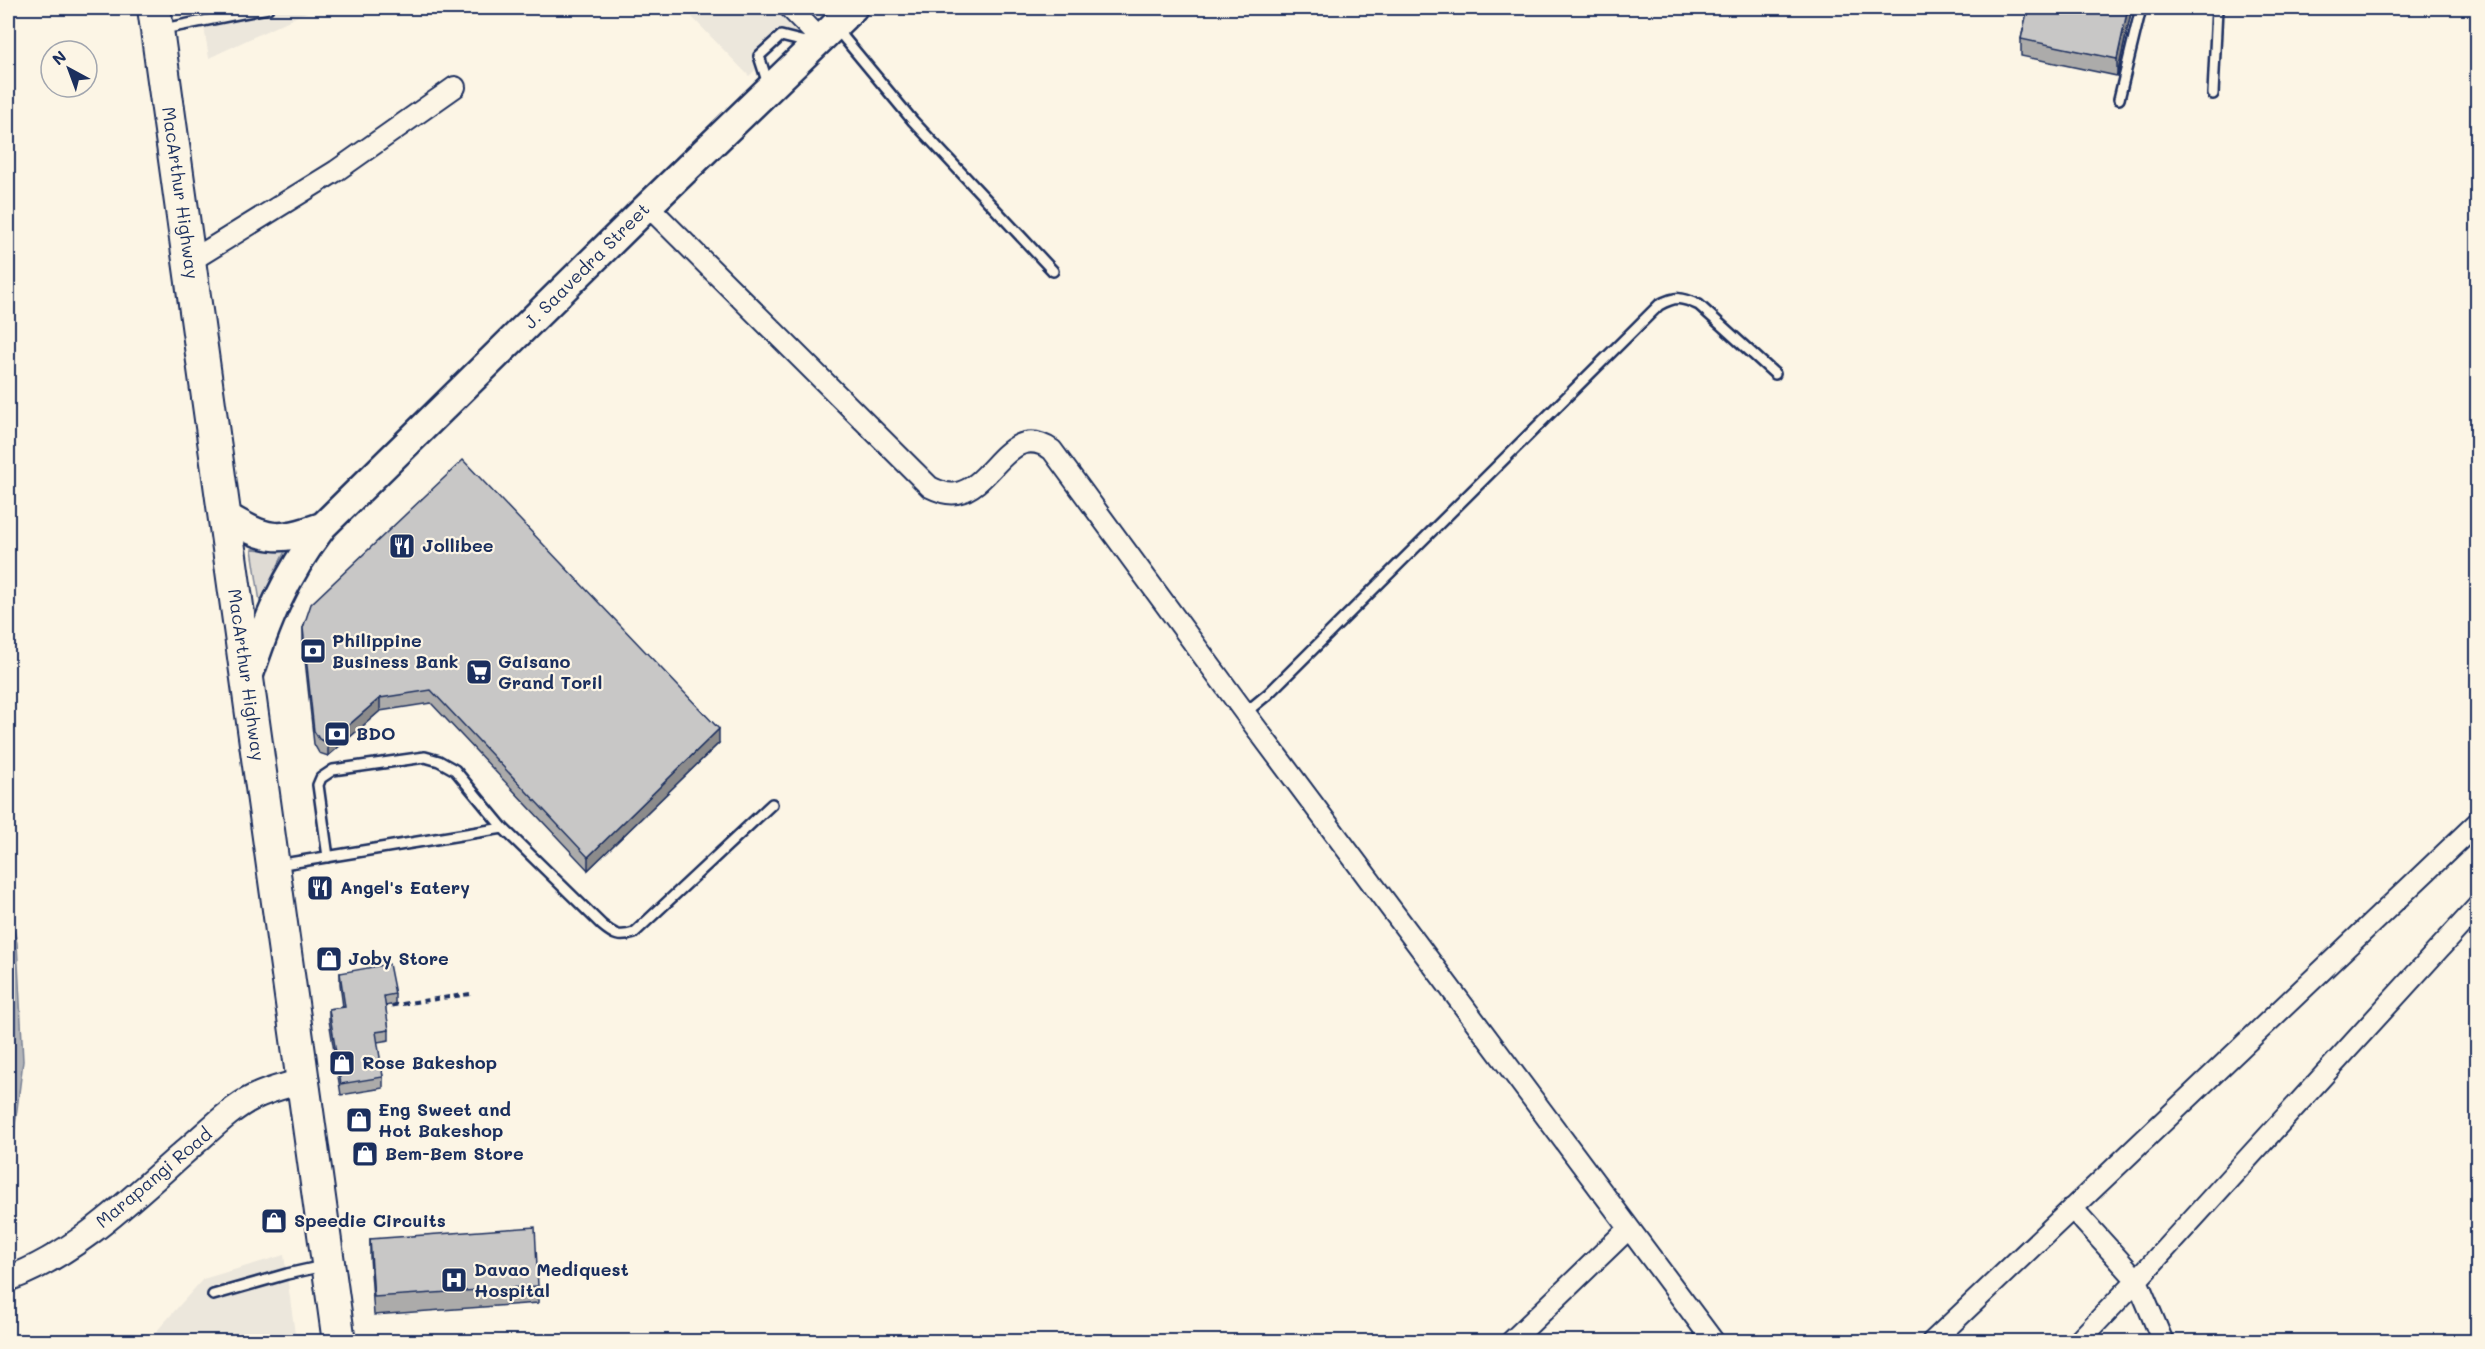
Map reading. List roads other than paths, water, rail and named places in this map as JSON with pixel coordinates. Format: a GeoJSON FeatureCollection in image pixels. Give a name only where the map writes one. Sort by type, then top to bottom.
{"type":"FeatureCollection","features":[{"type":"Feature","properties":{"kind":"highway","name":"MacArthur Highway"},"geometry":{"type":"LineString","coordinates":[[156,19],[339,1341]]}},
{"type":"Feature","properties":{"kind":"main road","name":"J. Saavedra Street"},"geometry":{"type":"LineString","coordinates":[[247,682],[276,599],[300,557],[323,526],[830,29]]}},
{"type":"Feature","properties":{"kind":"main road","name":"J. Saavedra Street"},"geometry":{"type":"LineString","coordinates":[[224,515],[257,534],[278,538],[299,535],[323,526]]}},
{"type":"Feature","properties":{"kind":"street"},"geometry":{"type":"LineString","coordinates":[[790,8],[830,29]]}},
{"type":"Feature","properties":{"kind":"street"},"geometry":{"type":"LineString","coordinates":[[189,262],[336,171],[455,87]]}},
{"type":"Feature","properties":{"kind":"street"},"geometry":{"type":"LineString","coordinates":[[648,206],[930,487],[943,493],[958,493],[974,485],[1017,445],[1030,441],[1042,442],[1052,450],[1628,1229],[1703,1337]]}},
{"type":"Feature","properties":{"kind":"street"},"geometry":{"type":"LineString","coordinates":[[1932,1341],[2478,822]]}},
{"type":"Feature","properties":{"kind":"street"},"geometry":{"type":"LineString","coordinates":[[2078,1341],[2137,1280],[2478,906]]}},
{"type":"Feature","properties":{"kind":"street","name":"Marapangi Road"},"geometry":{"type":"LineString","coordinates":[[8,1279],[27,1272],[73,1245],[103,1223],[212,1129],[252,1098],[272,1089],[303,1081]]}},
{"type":"Feature","properties":{"kind":"street"},"geometry":{"type":"LineString","coordinates":[[2072,1208],[2137,1280],[2163,1341]]}},
{"type":"Feature","properties":{"kind":"street"},"geometry":{"type":"LineString","coordinates":[[1511,1341],[1628,1229]]}},
{"type":"Feature","properties":{"kind":"lane"},"geometry":{"type":"LineString","coordinates":[[156,19],[268,8]]}},
{"type":"Feature","properties":{"kind":"lane"},"geometry":{"type":"LineString","coordinates":[[2119,99],[2141,8]]}},
{"type":"Feature","properties":{"kind":"lane"},"geometry":{"type":"LineString","coordinates":[[2213,94],[2217,8]]}},
{"type":"Feature","properties":{"kind":"lane"},"geometry":{"type":"LineString","coordinates":[[830,29],[1053,271]]}},
{"type":"Feature","properties":{"kind":"lane"},"geometry":{"type":"LineString","coordinates":[[1245,712],[1268,694],[1659,305],[1674,298],[1699,305],[1775,374]]}},
{"type":"Feature","properties":{"kind":"lane"},"geometry":{"type":"LineString","coordinates":[[328,857],[318,785],[326,773],[333,770],[425,758],[439,761],[454,770],[503,828],[602,925],[614,935],[623,937],[634,933],[772,804]]}},
{"type":"Feature","properties":{"kind":"lane"},"geometry":{"type":"LineString","coordinates":[[272,866],[503,828]]}},
{"type":"Feature","properties":{"kind":"lane"},"geometry":{"type":"LineString","coordinates":[[213,1295],[328,1264]]}},
{"type":"Feature","properties":{"kind":"place","name":"Jollibee"},"geometry":{"type":"Point","coordinates":[402,546]}},
{"type":"Feature","properties":{"kind":"place","name":"Philippine Business Bank"},"geometry":{"type":"Point","coordinates":[313,651]}},
{"type":"Feature","properties":{"kind":"place","name":"Gaisano Grand Toril"},"geometry":{"type":"Point","coordinates":[479,672]}},
{"type":"Feature","properties":{"kind":"place","name":"BDO"},"geometry":{"type":"Point","coordinates":[337,734]}},
{"type":"Feature","properties":{"kind":"place","name":"Angel's Eatery"},"geometry":{"type":"Point","coordinates":[320,888]}},
{"type":"Feature","properties":{"kind":"place","name":"Joby Store"},"geometry":{"type":"Point","coordinates":[329,959]}},
{"type":"Feature","properties":{"kind":"place","name":"Rose Bakeshop"},"geometry":{"type":"Point","coordinates":[342,1063]}},
{"type":"Feature","properties":{"kind":"place","name":"Eng Sweet and Hot Bakeshop"},"geometry":{"type":"Point","coordinates":[359,1120]}},
{"type":"Feature","properties":{"kind":"place","name":"Bem-Bem Store"},"geometry":{"type":"Point","coordinates":[365,1154]}},
{"type":"Feature","properties":{"kind":"place","name":"Speedie Circuits"},"geometry":{"type":"Point","coordinates":[274,1221]}},
{"type":"Feature","properties":{"kind":"place","name":"Davao Mediquest Hospital"},"geometry":{"type":"Point","coordinates":[454,1280]}}]}
